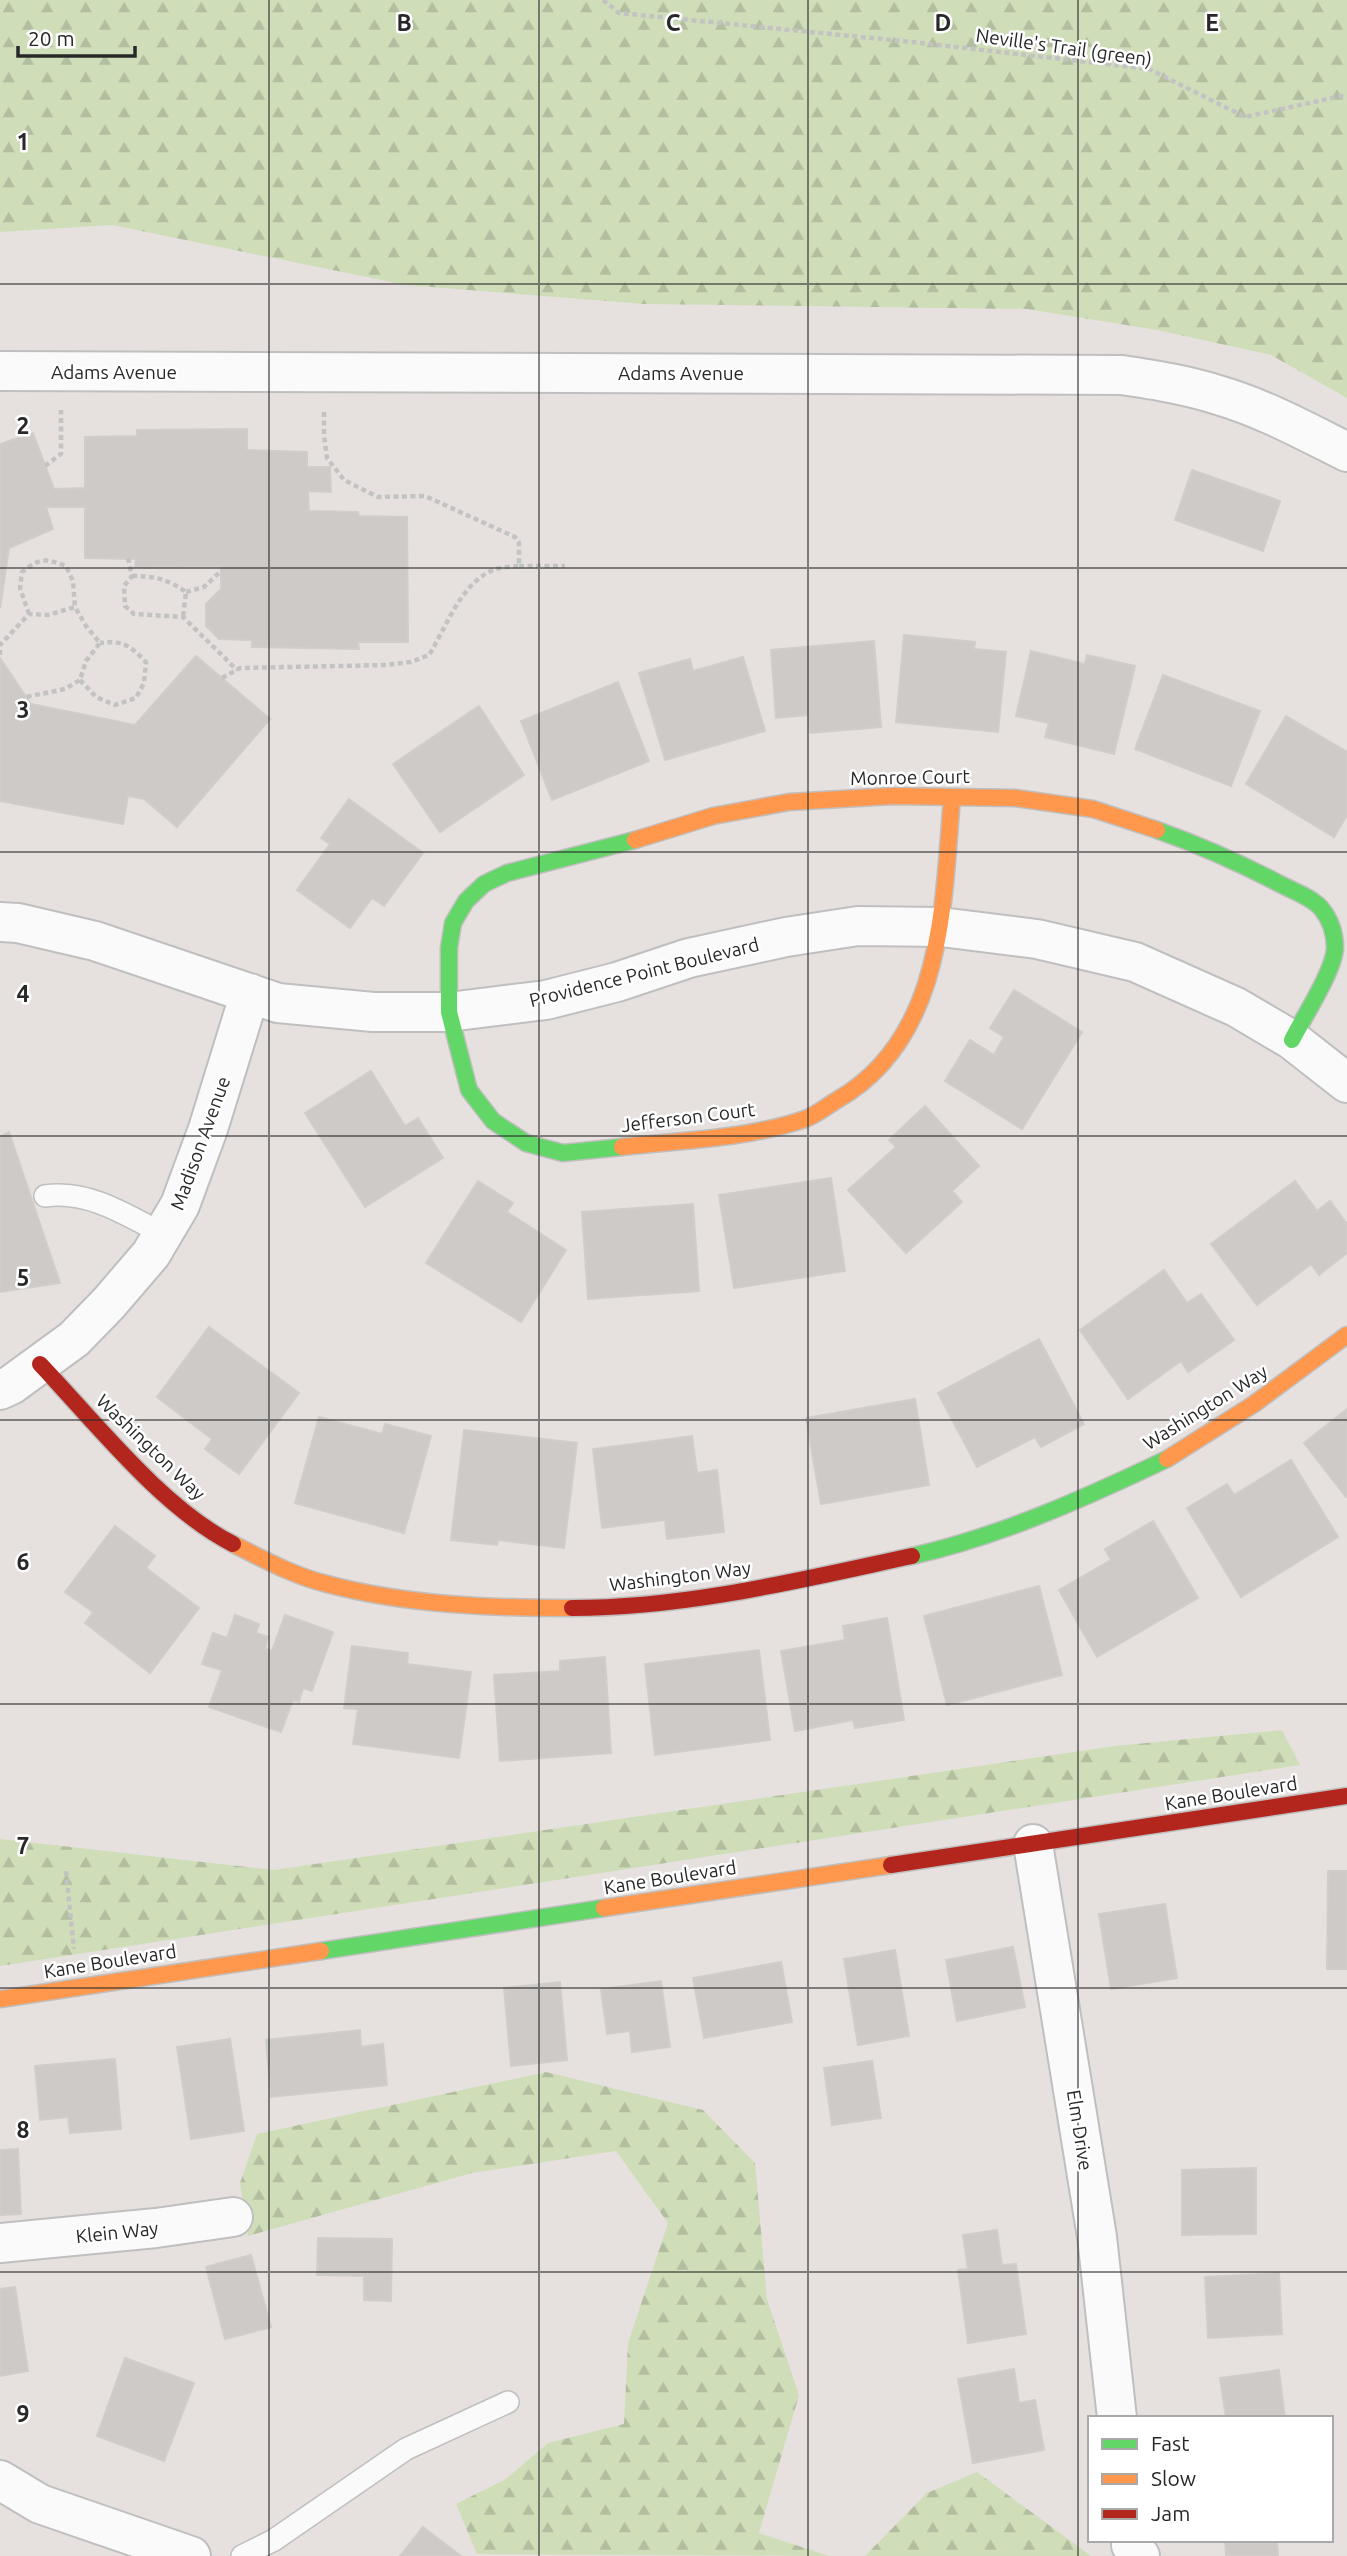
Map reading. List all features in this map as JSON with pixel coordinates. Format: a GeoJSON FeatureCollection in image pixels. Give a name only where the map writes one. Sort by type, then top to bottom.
{"type":"FeatureCollection","features":[{"type":"Feature","properties":{"kind":"street","name":"Adams Avenue"},"geometry":{"type":"LineString","coordinates":[[0,371],[1122,375],[1177,384],[1220,395],[1273,415],[1347,452]]}},
{"type":"Feature","properties":{"kind":"street","name":"Monroe Court"},"geometry":{"type":"LineString","coordinates":[[449,1012],[449,948],[453,923],[466,901],[484,884],[507,873],[622,844],[713,816],[789,802],[893,796],[1015,797],[1093,809],[1160,831],[1228,858],[1308,898],[1320,907],[1334,934],[1335,950],[1331,965],[1292,1040]]}},
{"type":"Feature","properties":{"kind":"street","name":"Jefferson Court"},"geometry":{"type":"LineString","coordinates":[[449,1012],[469,1090],[493,1121],[526,1143],[563,1153],[748,1133],[807,1118],[859,1088],[900,1043],[926,988],[941,927],[952,796]]}},
{"type":"Feature","properties":{"kind":"street","name":"Providence Point Boulevard"},"geometry":{"type":"LineString","coordinates":[[0,922],[18,923],[94,941],[278,1003],[361,1011],[449,1012],[546,1000],[617,982],[688,958],[786,937],[858,926],[941,927],[1037,939],[1135,962],[1236,1007],[1292,1040],[1347,1083]]}},
{"type":"Feature","properties":{"kind":"street","name":"Madison Avenue"},"geometry":{"type":"LineString","coordinates":[[0,1390],[11,1385],[74,1339],[151,1254],[180,1205],[208,1129],[250,993]]}},
{"type":"Feature","properties":{"kind":"street","name":"Washington Way"},"geometry":{"type":"LineString","coordinates":[[40,1364],[154,1485],[191,1517],[229,1541],[280,1566],[326,1584],[383,1596],[496,1608],[584,1608],[685,1600],[784,1584],[960,1545],[1081,1500],[1175,1455],[1254,1404],[1347,1335]]}},
{"type":"Feature","properties":{"kind":"street","name":"Kane Boulevard"},"geometry":{"type":"LineString","coordinates":[[0,1998],[1347,1796]]}},
{"type":"Feature","properties":{"kind":"street","name":"Elm Drive"},"geometry":{"type":"LineString","coordinates":[[1033,1844],[1097,2236],[1117,2416]]}},
{"type":"Feature","properties":{"kind":"street","name":"Klein Way"},"geometry":{"type":"LineString","coordinates":[[0,2243],[156,2228],[233,2217]]}},
{"type":"Feature","properties":{"kind":"street"},"geometry":{"type":"LineString","coordinates":[[0,2480],[40,2504],[191,2556]]}},
{"type":"Feature","properties":{"kind":"lane"},"geometry":{"type":"LineString","coordinates":[[45,1196],[60,1194],[103,1203],[163,1234]]}},
{"type":"Feature","properties":{"kind":"lane"},"geometry":{"type":"LineString","coordinates":[[242,2556],[274,2540],[406,2449],[508,2402]]}},
{"type":"Feature","properties":{"kind":"path","name":"Neville's Trail (green)"},"geometry":{"type":"LineString","coordinates":[[603,0],[619,13],[1149,69],[1245,117],[1341,96],[1347,97]]}},
{"type":"Feature","properties":{"kind":"path"},"geometry":{"type":"LineString","coordinates":[[46,467],[61,454],[62,402]]}},
{"type":"Feature","properties":{"kind":"path"},"geometry":{"type":"LineString","coordinates":[[325,408],[327,458],[344,480],[379,497],[425,496],[515,537],[519,543],[519,566]]}},
{"type":"Feature","properties":{"kind":"path"},"geometry":{"type":"LineString","coordinates":[[128,558],[132,576]]}},
{"type":"Feature","properties":{"kind":"path"},"geometry":{"type":"LineString","coordinates":[[29,614],[20,588],[22,572],[37,561],[51,560],[66,566],[73,581],[75,607],[100,643]]}},
{"type":"Feature","properties":{"kind":"path"},"geometry":{"type":"LineString","coordinates":[[222,678],[240,668],[386,665],[411,662],[429,655],[463,597],[477,580],[493,570],[519,566],[565,566]]}},
{"type":"Feature","properties":{"kind":"path"},"geometry":{"type":"LineString","coordinates":[[132,576],[153,576],[186,592],[204,587],[222,570]]}},
{"type":"Feature","properties":{"kind":"path"},"geometry":{"type":"LineString","coordinates":[[132,576],[124,586],[125,606],[134,614],[183,618],[236,670]]}},
{"type":"Feature","properties":{"kind":"path"},"geometry":{"type":"LineString","coordinates":[[183,618],[186,592]]}},
{"type":"Feature","properties":{"kind":"path"},"geometry":{"type":"LineString","coordinates":[[0,655],[0,645],[29,614],[48,615],[75,607]]}},
{"type":"Feature","properties":{"kind":"path"},"geometry":{"type":"LineString","coordinates":[[26,697],[65,690],[80,680],[86,661],[100,643],[118,641],[146,662],[144,683],[136,698],[115,705],[96,697],[80,680]]}},
{"type":"Feature","properties":{"kind":"path"},"geometry":{"type":"LineString","coordinates":[[66,1871],[75,1957]]}},
{"type":"Feature","properties":{"kind":"green space"},"geometry":{"type":"Polygon","coordinates":[[[0,0],[1347,0],[1347,398],[1271,355],[1157,330],[1027,309],[644,304],[406,285],[112,225],[0,232],[0,0]]]}},
{"type":"Feature","properties":{"kind":"green space"},"geometry":{"type":"Polygon","coordinates":[[[1282,1730],[1300,1765],[0,1966],[0,1839],[274,1870],[1115,1746],[1282,1730]]]}},
{"type":"Feature","properties":{"kind":"green space"},"geometry":{"type":"Polygon","coordinates":[[[546,2072],[703,2110],[755,2163],[767,2299],[799,2395],[759,2533],[829,2556],[477,2554],[456,2504],[506,2479],[548,2443],[624,2424],[628,2343],[668,2223],[616,2151],[472,2173],[248,2236],[240,2183],[257,2134],[546,2072]]]}},
{"type":"Feature","properties":{"kind":"green space"},"geometry":{"type":"Polygon","coordinates":[[[977,2472],[1091,2556],[865,2556],[927,2493],[977,2472]]]}},
{"type":"Feature","properties":{"kind":"building"},"geometry":{"type":"Polygon","coordinates":[[[247,429],[247,450],[307,452],[307,467],[330,467],[331,492],[308,491],[309,511],[407,517],[408,642],[358,642],[359,649],[252,647],[252,640],[219,639],[206,626],[206,604],[221,589],[221,566],[135,567],[136,559],[85,558],[85,507],[46,507],[53,529],[9,548],[0,608],[0,444],[33,433],[54,489],[85,488],[85,437],[137,436],[137,430],[247,429]]]}},
{"type":"Feature","properties":{"kind":"building"},"geometry":{"type":"Polygon","coordinates":[[[1192,470],[1280,501],[1263,551],[1175,520],[1192,470]]]}},
{"type":"Feature","properties":{"kind":"building"},"geometry":{"type":"Polygon","coordinates":[[[904,635],[975,642],[974,649],[1006,652],[998,732],[896,722],[904,635]]]}},
{"type":"Feature","properties":{"kind":"building"},"geometry":{"type":"Polygon","coordinates":[[[874,641],[881,727],[810,733],[808,715],[776,718],[771,650],[874,641]]]}},
{"type":"Feature","properties":{"kind":"building"},"geometry":{"type":"Polygon","coordinates":[[[1031,651],[1085,664],[1087,655],[1135,666],[1114,754],[1045,737],[1049,723],[1016,716],[1031,651]]]}},
{"type":"Feature","properties":{"kind":"building"},"geometry":{"type":"Polygon","coordinates":[[[196,656],[270,719],[177,827],[144,799],[128,796],[123,824],[0,801],[0,658],[31,704],[135,725],[196,656]]]}},
{"type":"Feature","properties":{"kind":"building"},"geometry":{"type":"Polygon","coordinates":[[[743,657],[765,731],[665,760],[639,673],[690,659],[693,671],[743,657]]]}},
{"type":"Feature","properties":{"kind":"building"},"geometry":{"type":"Polygon","coordinates":[[[1163,675],[1260,711],[1231,786],[1135,749],[1163,675]]]}},
{"type":"Feature","properties":{"kind":"building"},"geometry":{"type":"Polygon","coordinates":[[[618,682],[649,761],[552,800],[521,721],[618,682]]]}},
{"type":"Feature","properties":{"kind":"building"},"geometry":{"type":"Polygon","coordinates":[[[479,706],[524,775],[440,832],[393,764],[479,706]]]}},
{"type":"Feature","properties":{"kind":"building"},"geometry":{"type":"Polygon","coordinates":[[[1286,716],[1347,752],[1347,815],[1334,837],[1246,784],[1286,716]]]}},
{"type":"Feature","properties":{"kind":"building"},"geometry":{"type":"Polygon","coordinates":[[[349,799],[423,853],[384,906],[372,898],[350,928],[297,890],[330,844],[321,838],[349,799]]]}},
{"type":"Feature","properties":{"kind":"building"},"geometry":{"type":"Polygon","coordinates":[[[1014,990],[1082,1032],[1022,1129],[945,1081],[970,1040],[994,1055],[1004,1037],[990,1028],[1014,990]]]}},
{"type":"Feature","properties":{"kind":"building"},"geometry":{"type":"Polygon","coordinates":[[[371,1071],[405,1126],[418,1118],[443,1158],[365,1207],[305,1113],[371,1071]]]}},
{"type":"Feature","properties":{"kind":"building"},"geometry":{"type":"Polygon","coordinates":[[[925,1106],[979,1166],[952,1191],[962,1202],[906,1253],[848,1190],[896,1147],[889,1140],[925,1106]]]}},
{"type":"Feature","properties":{"kind":"building"},"geometry":{"type":"Polygon","coordinates":[[[9,1132],[60,1283],[0,1292],[0,1137],[9,1132]]]}},
{"type":"Feature","properties":{"kind":"building"},"geometry":{"type":"Polygon","coordinates":[[[831,1178],[845,1271],[734,1288],[719,1195],[831,1178]]]}},
{"type":"Feature","properties":{"kind":"building"},"geometry":{"type":"Polygon","coordinates":[[[478,1181],[513,1203],[507,1212],[566,1250],[521,1322],[426,1263],[478,1181]]]}},
{"type":"Feature","properties":{"kind":"building"},"geometry":{"type":"Polygon","coordinates":[[[1295,1181],[1317,1211],[1330,1201],[1347,1224],[1347,1253],[1319,1275],[1311,1264],[1257,1305],[1211,1244],[1295,1181]]]}},
{"type":"Feature","properties":{"kind":"building"},"geometry":{"type":"Polygon","coordinates":[[[693,1204],[699,1291],[588,1299],[582,1212],[693,1204]]]}},
{"type":"Feature","properties":{"kind":"building"},"geometry":{"type":"Polygon","coordinates":[[[1164,1270],[1187,1303],[1201,1294],[1234,1340],[1188,1372],[1181,1361],[1128,1399],[1080,1330],[1164,1270]]]}},
{"type":"Feature","properties":{"kind":"building"},"geometry":{"type":"Polygon","coordinates":[[[209,1327],[299,1393],[239,1474],[205,1449],[212,1439],[157,1397],[209,1327]]]}},
{"type":"Feature","properties":{"kind":"building"},"geometry":{"type":"Polygon","coordinates":[[[1039,1339],[1084,1424],[1041,1447],[1035,1437],[977,1467],[938,1393],[1039,1339]]]}},
{"type":"Feature","properties":{"kind":"building"},"geometry":{"type":"Polygon","coordinates":[[[915,1399],[929,1485],[821,1504],[806,1418],[915,1399]]]}},
{"type":"Feature","properties":{"kind":"building"},"geometry":{"type":"Polygon","coordinates":[[[1347,1409],[1347,1496],[1346,1497],[1304,1443],[1347,1409]]]}},
{"type":"Feature","properties":{"kind":"building"},"geometry":{"type":"Polygon","coordinates":[[[319,1417],[382,1434],[385,1424],[431,1436],[404,1533],[295,1503],[319,1417]]]}},
{"type":"Feature","properties":{"kind":"building"},"geometry":{"type":"Polygon","coordinates":[[[464,1430],[577,1443],[564,1548],[498,1540],[497,1545],[451,1540],[464,1430]]]}},
{"type":"Feature","properties":{"kind":"building"},"geometry":{"type":"Polygon","coordinates":[[[692,1436],[697,1473],[717,1470],[724,1532],[667,1539],[665,1520],[602,1528],[593,1449],[692,1436]]]}},
{"type":"Feature","properties":{"kind":"building"},"geometry":{"type":"Polygon","coordinates":[[[1291,1460],[1338,1537],[1241,1597],[1187,1508],[1227,1484],[1234,1495],[1291,1460]]]}},
{"type":"Feature","properties":{"kind":"building"},"geometry":{"type":"Polygon","coordinates":[[[1153,1521],[1198,1598],[1097,1657],[1059,1590],[1111,1560],[1105,1549],[1153,1521]]]}},
{"type":"Feature","properties":{"kind":"building"},"geometry":{"type":"Polygon","coordinates":[[[115,1526],[155,1556],[146,1568],[199,1608],[150,1673],[85,1623],[93,1612],[65,1592],[115,1526]]]}},
{"type":"Feature","properties":{"kind":"building"},"geometry":{"type":"Polygon","coordinates":[[[1039,1586],[1062,1675],[947,1705],[924,1616],[1039,1586]]]}},
{"type":"Feature","properties":{"kind":"building"},"geometry":{"type":"Polygon","coordinates":[[[235,1615],[259,1624],[256,1633],[268,1637],[265,1648],[272,1651],[285,1615],[333,1632],[312,1691],[303,1688],[299,1702],[293,1700],[281,1732],[209,1707],[222,1670],[202,1664],[213,1633],[227,1638],[235,1615]]]}},
{"type":"Feature","properties":{"kind":"building"},"geometry":{"type":"Polygon","coordinates":[[[887,1618],[904,1720],[855,1728],[853,1720],[795,1731],[781,1651],[845,1640],[843,1626],[887,1618]]]}},
{"type":"Feature","properties":{"kind":"building"},"geometry":{"type":"Polygon","coordinates":[[[352,1646],[408,1653],[407,1664],[471,1672],[459,1758],[353,1744],[358,1709],[344,1708],[352,1646]]]}},
{"type":"Feature","properties":{"kind":"building"},"geometry":{"type":"Polygon","coordinates":[[[759,1650],[770,1740],[655,1755],[645,1664],[759,1650]]]}},
{"type":"Feature","properties":{"kind":"building"},"geometry":{"type":"Polygon","coordinates":[[[605,1657],[611,1753],[500,1761],[494,1675],[560,1671],[560,1661],[605,1657]]]}},
{"type":"Feature","properties":{"kind":"building"},"geometry":{"type":"Polygon","coordinates":[[[1328,1871],[1347,1871],[1347,1969],[1327,1969],[1328,1871]]]}},
{"type":"Feature","properties":{"kind":"building"},"geometry":{"type":"Polygon","coordinates":[[[1165,1904],[1177,1978],[1111,1989],[1099,1914],[1165,1904]]]}},
{"type":"Feature","properties":{"kind":"building"},"geometry":{"type":"Polygon","coordinates":[[[1013,1947],[1025,2007],[957,2021],[946,1960],[1013,1947]]]}},
{"type":"Feature","properties":{"kind":"building"},"geometry":{"type":"Polygon","coordinates":[[[895,1950],[909,2036],[858,2045],[844,1959],[895,1950]]]}},
{"type":"Feature","properties":{"kind":"building"},"geometry":{"type":"Polygon","coordinates":[[[781,1962],[792,2022],[704,2038],[693,1978],[781,1962]]]}},
{"type":"Feature","properties":{"kind":"building"},"geometry":{"type":"Polygon","coordinates":[[[661,1981],[670,2047],[632,2052],[630,2031],[607,2034],[601,1989],[661,1981]]]}},
{"type":"Feature","properties":{"kind":"building"},"geometry":{"type":"Polygon","coordinates":[[[560,1982],[567,2060],[511,2066],[504,1988],[560,1982]]]}},
{"type":"Feature","properties":{"kind":"building"},"geometry":{"type":"Polygon","coordinates":[[[360,2030],[361,2047],[383,2044],[387,2085],[271,2097],[266,2040],[360,2030]]]}},
{"type":"Feature","properties":{"kind":"building"},"geometry":{"type":"Polygon","coordinates":[[[230,2039],[244,2131],[191,2139],[177,2047],[230,2039]]]}},
{"type":"Feature","properties":{"kind":"building"},"geometry":{"type":"Polygon","coordinates":[[[115,2059],[121,2129],[70,2133],[68,2117],[40,2120],[35,2066],[115,2059]]]}},
{"type":"Feature","properties":{"kind":"building"},"geometry":{"type":"Polygon","coordinates":[[[872,2061],[881,2118],[832,2125],[824,2068],[872,2061]]]}},
{"type":"Feature","properties":{"kind":"building"},"geometry":{"type":"Polygon","coordinates":[[[18,2149],[21,2214],[0,2215],[0,2150],[18,2149]]]}},
{"type":"Feature","properties":{"kind":"building"},"geometry":{"type":"Polygon","coordinates":[[[1256,2168],[1256,2234],[1182,2235],[1182,2170],[1256,2168]]]}},
{"type":"Feature","properties":{"kind":"building"},"geometry":{"type":"Polygon","coordinates":[[[997,2230],[1002,2265],[1016,2264],[1026,2334],[968,2343],[958,2270],[968,2269],[963,2235],[997,2230]]]}},
{"type":"Feature","properties":{"kind":"building"},"geometry":{"type":"Polygon","coordinates":[[[318,2238],[392,2239],[391,2301],[364,2300],[364,2276],[317,2275],[318,2238]]]}},
{"type":"Feature","properties":{"kind":"building"},"geometry":{"type":"Polygon","coordinates":[[[251,2255],[271,2327],[225,2339],[206,2267],[251,2255]]]}},
{"type":"Feature","properties":{"kind":"building"},"geometry":{"type":"Polygon","coordinates":[[[1279,2273],[1282,2334],[1208,2338],[1205,2277],[1279,2273]]]}},
{"type":"Feature","properties":{"kind":"building"},"geometry":{"type":"Polygon","coordinates":[[[15,2287],[28,2371],[0,2376],[0,2289],[15,2287]]]}},
{"type":"Feature","properties":{"kind":"building"},"geometry":{"type":"Polygon","coordinates":[[[125,2358],[194,2383],[164,2461],[97,2436],[125,2358]]]}},
{"type":"Feature","properties":{"kind":"building"},"geometry":{"type":"Polygon","coordinates":[[[1014,2369],[1019,2403],[1035,2400],[1044,2450],[973,2463],[958,2379],[1014,2369]]]}},
{"type":"Feature","properties":{"kind":"building"},"geometry":{"type":"Polygon","coordinates":[[[1279,2370],[1285,2416],[1226,2416],[1220,2378],[1279,2370]]]}},
{"type":"Feature","properties":{"kind":"building"},"geometry":{"type":"Polygon","coordinates":[[[423,2527],[461,2556],[400,2556],[423,2527]]]}},
{"type":"Feature","properties":{"kind":"building"},"geometry":{"type":"Polygon","coordinates":[[[1225,2542],[1277,2542],[1278,2556],[1226,2556],[1225,2542]]]}},
{"type":"Feature","properties":{"kind":"traffic: fast"},"geometry":{"type":"LineString","coordinates":[[1157,830],[1265,876],[1307,897],[1324,912],[1334,937],[1333,958],[1324,981],[1292,1040]]}},
{"type":"Feature","properties":{"kind":"traffic: fast"},"geometry":{"type":"LineString","coordinates":[[622,1147],[563,1153],[526,1143],[493,1121],[469,1090],[449,1012],[449,948],[453,923],[466,901],[484,884],[507,873],[635,840]]}},
{"type":"Feature","properties":{"kind":"traffic: fast"},"geometry":{"type":"LineString","coordinates":[[912,1556],[1010,1527],[1074,1502],[1167,1459]]}},
{"type":"Feature","properties":{"kind":"traffic: fast"},"geometry":{"type":"LineString","coordinates":[[321,1951],[604,1908]]}},
{"type":"Feature","properties":{"kind":"traffic: slow"},"geometry":{"type":"LineString","coordinates":[[635,840],[713,816],[789,802],[893,796],[1015,798],[1093,809],[1157,830]]}},
{"type":"Feature","properties":{"kind":"traffic: slow"},"geometry":{"type":"LineString","coordinates":[[622,1147],[737,1135],[783,1126],[813,1115],[872,1074],[899,1042],[918,1006],[931,966],[940,924],[952,797]]}},
{"type":"Feature","properties":{"kind":"traffic: slow"},"geometry":{"type":"LineString","coordinates":[[1167,1459],[1254,1404],[1347,1335]]}},
{"type":"Feature","properties":{"kind":"traffic: slow"},"geometry":{"type":"LineString","coordinates":[[233,1544],[303,1576],[387,1597],[449,1604],[572,1608]]}},
{"type":"Feature","properties":{"kind":"traffic: slow"},"geometry":{"type":"LineString","coordinates":[[604,1908],[891,1865]]}},
{"type":"Feature","properties":{"kind":"traffic: slow"},"geometry":{"type":"LineString","coordinates":[[0,1999],[321,1951]]}},
{"type":"Feature","properties":{"kind":"traffic: jam"},"geometry":{"type":"LineString","coordinates":[[40,1364],[155,1487],[181,1509],[233,1544]]}},
{"type":"Feature","properties":{"kind":"traffic: jam"},"geometry":{"type":"LineString","coordinates":[[572,1608],[615,1607],[701,1598],[912,1556]]}},
{"type":"Feature","properties":{"kind":"traffic: jam"},"geometry":{"type":"LineString","coordinates":[[891,1865],[1347,1796]]}}]}
